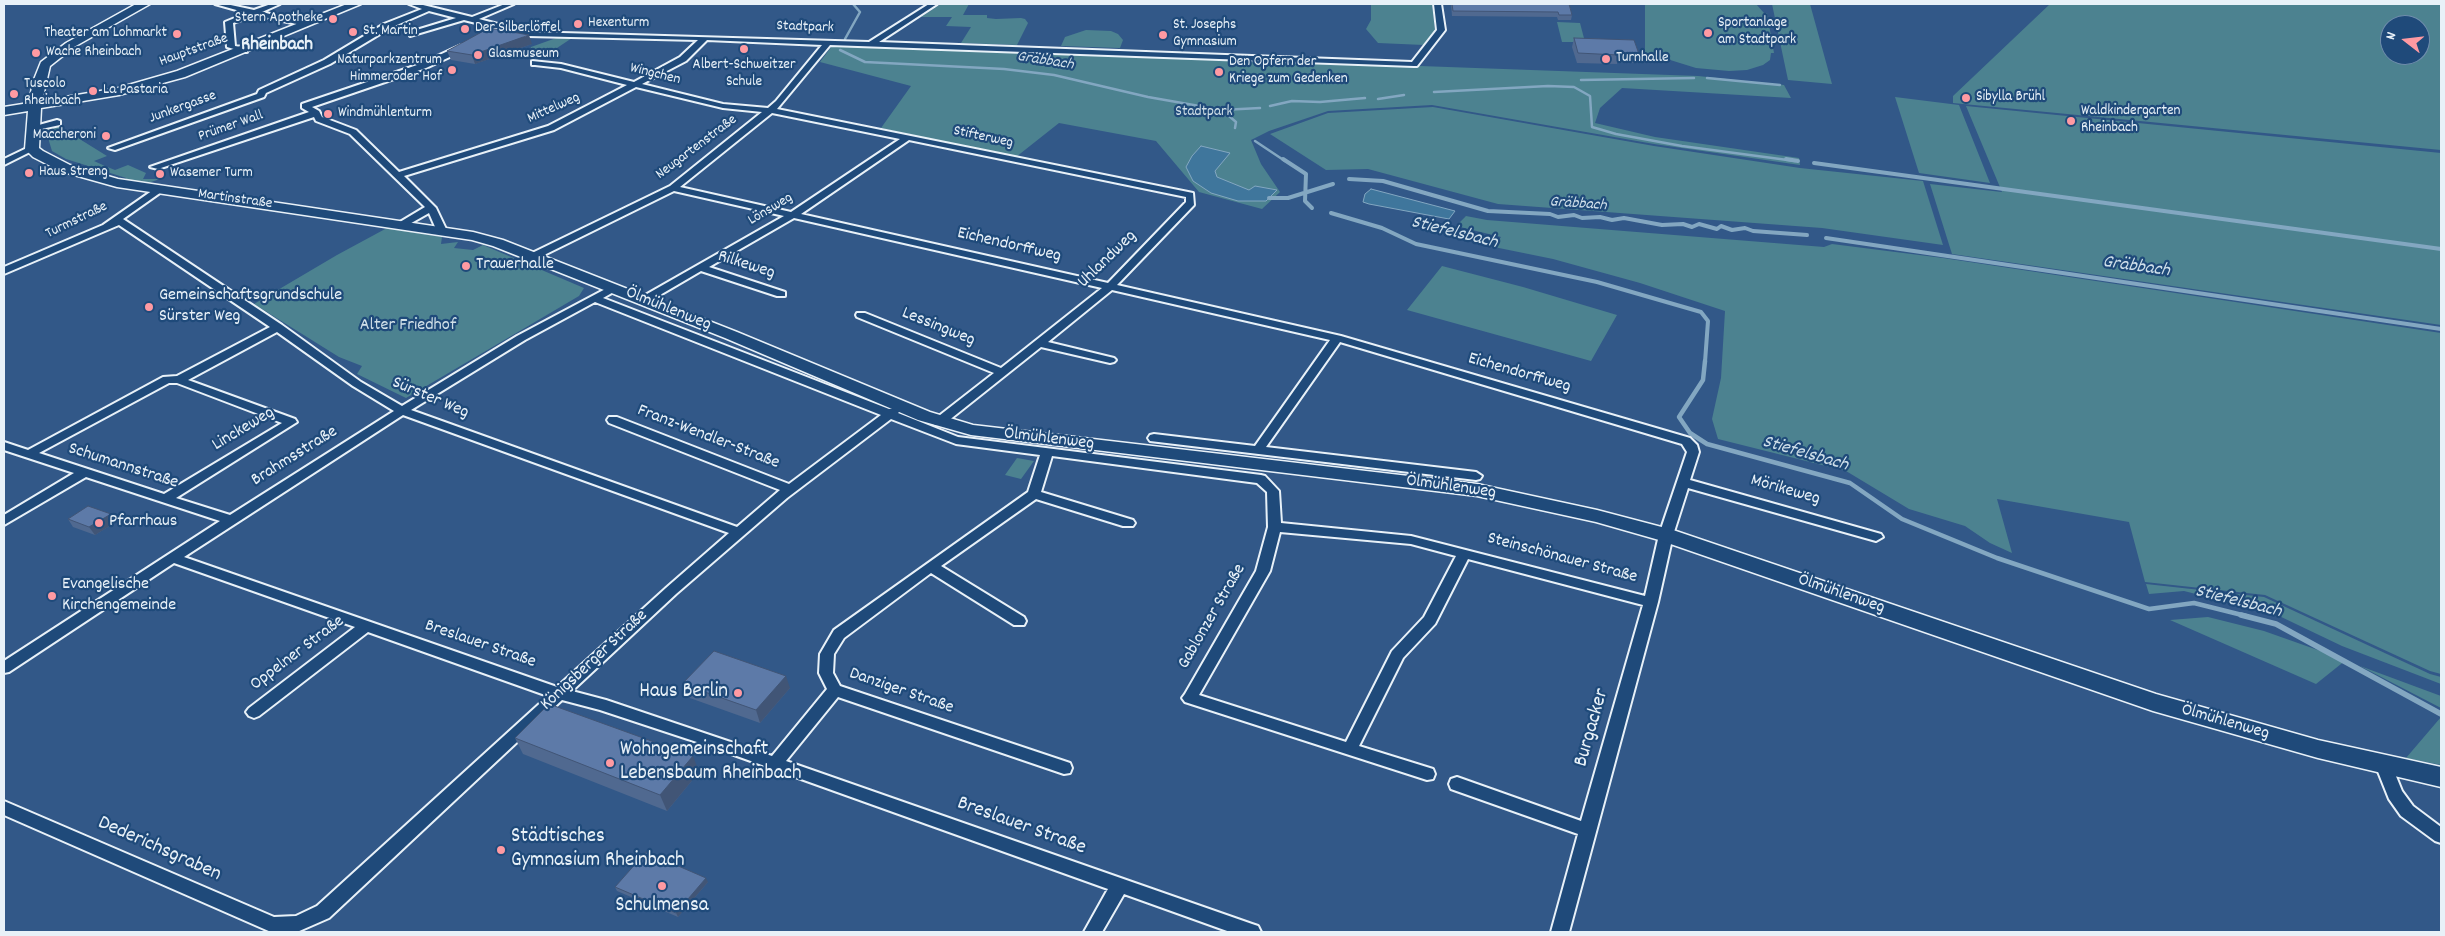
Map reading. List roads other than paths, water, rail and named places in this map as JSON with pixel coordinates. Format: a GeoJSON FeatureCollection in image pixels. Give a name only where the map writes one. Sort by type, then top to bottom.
{"type":"FeatureCollection","features":[{"type":"Feature","properties":{"kind":"main road"},"geometry":{"type":"LineString","coordinates":[[32,149],[33,117],[45,64],[55,55],[126,12],[145,4]]}},
{"type":"Feature","properties":{"kind":"main road","name":"Hauptstraße"},"geometry":{"type":"LineString","coordinates":[[33,117],[62,101],[160,80],[244,50],[356,4]]}},
{"type":"Feature","properties":{"kind":"main road"},"geometry":{"type":"LineString","coordinates":[[4,110],[39,86]]}},
{"type":"Feature","properties":{"kind":"main road"},"geometry":{"type":"LineString","coordinates":[[4,110],[33,117]]}},
{"type":"Feature","properties":{"kind":"main road","name":"Martinstraße"},"geometry":{"type":"LineString","coordinates":[[32,149],[47,160],[81,173],[117,183],[459,233]]}},
{"type":"Feature","properties":{"kind":"main road","name":"Ölmühlenweg"},"geometry":{"type":"LineString","coordinates":[[459,233],[498,243],[644,300],[894,411],[971,430],[1021,437],[1477,490],[1597,516],[1666,535],[2153,702],[2262,734],[2441,777]]}},
{"type":"Feature","properties":{"kind":"street"},"geometry":{"type":"LineString","coordinates":[[218,4],[306,24]]}},
{"type":"Feature","properties":{"kind":"street"},"geometry":{"type":"LineString","coordinates":[[244,50],[231,47],[225,24],[277,4]]}},
{"type":"Feature","properties":{"kind":"street","name":"Stadtpark"},"geometry":{"type":"LineString","coordinates":[[412,4],[471,20],[492,30],[516,32],[1414,64],[1441,30],[1438,4]]}},
{"type":"Feature","properties":{"kind":"street"},"geometry":{"type":"LineString","coordinates":[[471,20],[511,4]]}},
{"type":"Feature","properties":{"kind":"street"},"geometry":{"type":"LineString","coordinates":[[871,44],[934,4]]}},
{"type":"Feature","properties":{"kind":"street","name":"Junkergasse"},"geometry":{"type":"LineString","coordinates":[[112,148],[262,94],[262,92],[327,62],[387,26],[427,9]]}},
{"type":"Feature","properties":{"kind":"street"},"geometry":{"type":"LineString","coordinates":[[414,34],[462,18]]}},
{"type":"Feature","properties":{"kind":"street","name":"Mittelweg"},"geometry":{"type":"LineString","coordinates":[[399,175],[551,128],[683,59],[705,38]]}},
{"type":"Feature","properties":{"kind":"street","name":"Neugartenstraße"},"geometry":{"type":"LineString","coordinates":[[532,257],[673,188],[785,96],[827,43]]}},
{"type":"Feature","properties":{"kind":"street"},"geometry":{"type":"LineString","coordinates":[[441,229],[431,208],[353,132],[319,119],[316,113],[305,106],[423,66],[469,44]]}},
{"type":"Feature","properties":{"kind":"street","name":"Wingchen"},"geometry":{"type":"LineString","coordinates":[[535,63],[556,65],[723,106],[770,110]]}},
{"type":"Feature","properties":{"kind":"street","name":"Stifterweg"},"geometry":{"type":"LineString","coordinates":[[770,110],[1190,195]]}},
{"type":"Feature","properties":{"kind":"street","name":"Prümer Wall"},"geometry":{"type":"LineString","coordinates":[[155,167],[316,113]]}},
{"type":"Feature","properties":{"kind":"street"},"geometry":{"type":"LineString","coordinates":[[33,117],[58,123]]}},
{"type":"Feature","properties":{"kind":"street","name":"Lönsweg"},"geometry":{"type":"LineString","coordinates":[[644,300],[793,215],[908,137]]}},
{"type":"Feature","properties":{"kind":"street"},"geometry":{"type":"LineString","coordinates":[[4,162],[32,149]]}},
{"type":"Feature","properties":{"kind":"street","name":"Eichendorffweg"},"geometry":{"type":"LineString","coordinates":[[673,188],[1337,338],[1677,438],[1691,445],[1693,452],[1683,482]]}},
{"type":"Feature","properties":{"kind":"street","name":"Turmstraße"},"geometry":{"type":"LineString","coordinates":[[4,271],[114,221],[159,190]]}},
{"type":"Feature","properties":{"kind":"street","name":"Uhlandweg"},"geometry":{"type":"LineString","coordinates":[[939,422],[1110,287],[1191,203],[1190,195]]}},
{"type":"Feature","properties":{"kind":"street"},"geometry":{"type":"LineString","coordinates":[[402,224],[431,208]]}},
{"type":"Feature","properties":{"kind":"street","name":"Sürster Weg"},"geometry":{"type":"LineString","coordinates":[[114,221],[122,222],[278,326],[357,384],[402,411],[739,532]]}},
{"type":"Feature","properties":{"kind":"street","name":"Rilkeweg"},"geometry":{"type":"LineString","coordinates":[[701,268],[782,294]]}},
{"type":"Feature","properties":{"kind":"street","name":"Brahmsstraße"},"geometry":{"type":"LineString","coordinates":[[4,668],[402,411],[521,338],[613,288]]}},
{"type":"Feature","properties":{"kind":"street","name":"Ölmühlenweg"},"geometry":{"type":"LineString","coordinates":[[595,298],[894,411]]}},
{"type":"Feature","properties":{"kind":"street","name":"Lessingweg"},"geometry":{"type":"LineString","coordinates":[[861,315],[1002,372]]}},
{"type":"Feature","properties":{"kind":"street"},"geometry":{"type":"LineString","coordinates":[[29,454],[167,379],[178,380],[278,326]]}},
{"type":"Feature","properties":{"kind":"street"},"geometry":{"type":"LineString","coordinates":[[1258,450],[1337,338]]}},
{"type":"Feature","properties":{"kind":"street"},"geometry":{"type":"LineString","coordinates":[[1040,342],[1110,360]]}},
{"type":"Feature","properties":{"kind":"street","name":"Linckeweg"},"geometry":{"type":"LineString","coordinates":[[164,498],[291,422],[178,380]]}},
{"type":"Feature","properties":{"kind":"street","name":"Gablonzer Straße"},"geometry":{"type":"LineString","coordinates":[[894,411],[956,440],[1261,479],[1273,491],[1274,527],[1264,571],[1190,698],[1427,774]]}},
{"type":"Feature","properties":{"kind":"street","name":"Königsberger Straße"},"geometry":{"type":"LineString","coordinates":[[297,924],[323,912],[670,591],[790,489],[894,411]]}},
{"type":"Feature","properties":{"kind":"street","name":"Franz-Wendler-Straße"},"geometry":{"type":"LineString","coordinates":[[613,420],[790,489]]}},
{"type":"Feature","properties":{"kind":"street"},"geometry":{"type":"LineString","coordinates":[[1154,438],[1476,476]]}},
{"type":"Feature","properties":{"kind":"street","name":"Schumannstraße"},"geometry":{"type":"LineString","coordinates":[[4,446],[231,520]]}},
{"type":"Feature","properties":{"kind":"street"},"geometry":{"type":"LineString","coordinates":[[1047,452],[1034,494],[1128,523]]}},
{"type":"Feature","properties":{"kind":"street"},"geometry":{"type":"LineString","coordinates":[[4,521],[84,472]]}},
{"type":"Feature","properties":{"kind":"street"},"geometry":{"type":"LineString","coordinates":[[1666,535],[1683,482]]}},
{"type":"Feature","properties":{"kind":"street","name":"Mörikeweg"},"geometry":{"type":"LineString","coordinates":[[1683,482],[1876,537]]}},
{"type":"Feature","properties":{"kind":"street","name":"Danziger Straße"},"geometry":{"type":"LineString","coordinates":[[1034,494],[931,566],[839,634],[828,654],[826,673],[835,690],[1064,768]]}},
{"type":"Feature","properties":{"kind":"street","name":"Steinschönauer Straße"},"geometry":{"type":"LineString","coordinates":[[1274,527],[1412,540],[1651,602]]}},
{"type":"Feature","properties":{"kind":"street","name":"Burgacker"},"geometry":{"type":"LineString","coordinates":[[1560,932],[1651,602],[1666,535]]}},
{"type":"Feature","properties":{"kind":"street","name":"Steinschönauer Straße"},"geometry":{"type":"LineString","coordinates":[[1350,749],[1397,655],[1430,620],[1464,553]]}},
{"type":"Feature","properties":{"kind":"street","name":"Breslauer Straße"},"geometry":{"type":"LineString","coordinates":[[173,558],[560,694],[601,704],[775,764],[1252,932]]}},
{"type":"Feature","properties":{"kind":"street"},"geometry":{"type":"LineString","coordinates":[[931,566],[1019,621]]}},
{"type":"Feature","properties":{"kind":"street","name":"Oppelner Straße"},"geometry":{"type":"LineString","coordinates":[[254,712],[366,626]]}},
{"type":"Feature","properties":{"kind":"street"},"geometry":{"type":"LineString","coordinates":[[775,764],[835,690]]}},
{"type":"Feature","properties":{"kind":"street"},"geometry":{"type":"LineString","coordinates":[[2383,764],[2395,794],[2406,811],[2441,836]]}},
{"type":"Feature","properties":{"kind":"street"},"geometry":{"type":"LineString","coordinates":[[1457,784],[1587,830]]}},
{"type":"Feature","properties":{"kind":"street","name":"Dederichsgraben"},"geometry":{"type":"LineString","coordinates":[[4,808],[273,924],[297,924]]}},
{"type":"Feature","properties":{"kind":"street"},"geometry":{"type":"LineString","coordinates":[[1094,932],[1119,886]]}},
{"type":"Feature","properties":{"kind":"water"},"geometry":{"type":"Polygon","coordinates":[[[1201,146],[1230,153],[1215,171],[1217,177],[1249,190],[1255,186],[1277,190],[1266,201],[1238,201],[1211,193],[1193,181],[1186,167],[1192,156],[1201,146]]]}},
{"type":"Feature","properties":{"kind":"water"},"geometry":{"type":"Polygon","coordinates":[[[1371,189],[1455,211],[1449,219],[1363,202],[1365,194],[1371,189]]]}},
{"type":"Feature","properties":{"kind":"waterway","name":"Gräbbach"},"geometry":{"type":"LineString","coordinates":[[845,39],[860,12],[853,4]]}},
{"type":"Feature","properties":{"kind":"waterway","name":"Gräbbach"},"geometry":{"type":"LineString","coordinates":[[840,50],[865,62],[1004,69],[1054,75],[1148,97],[1222,110]]}},
{"type":"Feature","properties":{"kind":"waterway"},"geometry":{"type":"LineString","coordinates":[[1581,80],[1694,78]]}},
{"type":"Feature","properties":{"kind":"waterway"},"geometry":{"type":"LineString","coordinates":[[1707,78],[1780,85]]}},
{"type":"Feature","properties":{"kind":"waterway"},"geometry":{"type":"LineString","coordinates":[[1434,92],[1548,86],[1574,87],[1590,96],[1592,127],[1616,134],[1682,146],[1795,161]]}},
{"type":"Feature","properties":{"kind":"waterway"},"geometry":{"type":"LineString","coordinates":[[1378,99],[1404,95]]}},
{"type":"Feature","properties":{"kind":"waterway"},"geometry":{"type":"LineString","coordinates":[[1270,106],[1292,101],[1320,102],[1365,98]]}},
{"type":"Feature","properties":{"kind":"waterway"},"geometry":{"type":"LineString","coordinates":[[1222,110],[1260,108]]}},
{"type":"Feature","properties":{"kind":"waterway","name":"Gräbbach"},"geometry":{"type":"LineString","coordinates":[[1222,110],[1236,122],[1235,128]]}},
{"type":"Feature","properties":{"kind":"waterway","name":"Gräbbach"},"geometry":{"type":"LineString","coordinates":[[1255,141],[1285,161]]}},
{"type":"Feature","properties":{"kind":"waterway","name":"Gräbbach"},"geometry":{"type":"LineString","coordinates":[[1283,159],[1306,174],[1305,193]]}},
{"type":"Feature","properties":{"kind":"waterway"},"geometry":{"type":"LineString","coordinates":[[1786,159],[1798,161]]}},
{"type":"Feature","properties":{"kind":"waterway"},"geometry":{"type":"LineString","coordinates":[[1814,163],[2441,249]]}},
{"type":"Feature","properties":{"kind":"waterway","name":"Gräbbach"},"geometry":{"type":"LineString","coordinates":[[1349,179],[1383,181],[1488,211],[1550,214],[1558,217],[1574,215],[1582,218],[1600,217],[1612,220],[1624,218],[1662,225],[1683,224],[1692,227],[1699,224],[1717,229],[1721,226],[1732,230],[1745,228],[1753,231],[1807,235]]}},
{"type":"Feature","properties":{"kind":"waterway","name":"Gräbbach"},"geometry":{"type":"LineString","coordinates":[[1305,193],[1333,184]]}},
{"type":"Feature","properties":{"kind":"waterway"},"geometry":{"type":"LineString","coordinates":[[1269,198],[1288,198],[1305,193]]}},
{"type":"Feature","properties":{"kind":"waterway","name":"Stiefelsbach"},"geometry":{"type":"LineString","coordinates":[[1305,193],[1305,201],[1312,208]]}},
{"type":"Feature","properties":{"kind":"waterway","name":"Stiefelsbach"},"geometry":{"type":"LineString","coordinates":[[1331,213],[1382,228],[1416,244],[1597,282],[1701,312],[1708,321],[1705,362]]}},
{"type":"Feature","properties":{"kind":"waterway","name":"Gräbbach"},"geometry":{"type":"LineString","coordinates":[[1826,238],[2441,329]]}},
{"type":"Feature","properties":{"kind":"waterway","name":"Stiefelsbach"},"geometry":{"type":"LineString","coordinates":[[1705,361],[1703,380],[1679,417],[1690,433],[1707,444],[1850,483],[1902,519],[1997,558],[2149,609],[2194,603],[2246,616]]}},
{"type":"Feature","properties":{"kind":"waterway","name":"Stiefelsbach"},"geometry":{"type":"LineString","coordinates":[[2241,615],[2276,624],[2441,714]]}},
{"type":"Feature","properties":{"kind":"place","name":"Stern Apotheke"},"geometry":{"type":"Point","coordinates":[333,19]}},
{"type":"Feature","properties":{"kind":"place","name":"Hexenturm"},"geometry":{"type":"Point","coordinates":[578,24]}},
{"type":"Feature","properties":{"kind":"place","name":"Der Silberlöffel"},"geometry":{"type":"Point","coordinates":[465,29]}},
{"type":"Feature","properties":{"kind":"place","name":"St. Martin"},"geometry":{"type":"Point","coordinates":[353,32]}},
{"type":"Feature","properties":{"kind":"place","name":"Sportanlage am Stadtpark"},"geometry":{"type":"Point","coordinates":[1708,33]}},
{"type":"Feature","properties":{"kind":"place","name":"Theater am Lohmarkt"},"geometry":{"type":"Point","coordinates":[177,34]}},
{"type":"Feature","properties":{"kind":"place","name":"St. Josephs Gymnasium"},"geometry":{"type":"Point","coordinates":[1163,35]}},
{"type":"Feature","properties":{"kind":"place","name":"Albert-Schweitzer Schule"},"geometry":{"type":"Point","coordinates":[744,49]}},
{"type":"Feature","properties":{"kind":"place","name":"Wache Rheinbach"},"geometry":{"type":"Point","coordinates":[36,53]}},
{"type":"Feature","properties":{"kind":"place","name":"Glasmuseum"},"geometry":{"type":"Point","coordinates":[478,55]}},
{"type":"Feature","properties":{"kind":"place","name":"Turnhalle"},"geometry":{"type":"Point","coordinates":[1606,59]}},
{"type":"Feature","properties":{"kind":"place","name":"Naturparkzentrum Himmeroder Hof"},"geometry":{"type":"Point","coordinates":[452,70]}},
{"type":"Feature","properties":{"kind":"place","name":"Den Opfern der Kriege zum Gedenken"},"geometry":{"type":"Point","coordinates":[1219,72]}},
{"type":"Feature","properties":{"kind":"place","name":"La Pastaria"},"geometry":{"type":"Point","coordinates":[93,91]}},
{"type":"Feature","properties":{"kind":"place","name":"Tuscolo Rheinbach"},"geometry":{"type":"Point","coordinates":[14,94]}},
{"type":"Feature","properties":{"kind":"place","name":"Sibylla Brühl"},"geometry":{"type":"Point","coordinates":[1966,98]}},
{"type":"Feature","properties":{"kind":"place","name":"Windmühlenturm"},"geometry":{"type":"Point","coordinates":[328,114]}},
{"type":"Feature","properties":{"kind":"place","name":"Waldkindergarten Rheinbach"},"geometry":{"type":"Point","coordinates":[2071,121]}},
{"type":"Feature","properties":{"kind":"place","name":"Maccheroni"},"geometry":{"type":"Point","coordinates":[106,136]}},
{"type":"Feature","properties":{"kind":"place","name":"Haus Streng"},"geometry":{"type":"Point","coordinates":[29,173]}},
{"type":"Feature","properties":{"kind":"place","name":"Wasemer Turm"},"geometry":{"type":"Point","coordinates":[160,174]}},
{"type":"Feature","properties":{"kind":"place","name":"Trauerhalle"},"geometry":{"type":"Point","coordinates":[466,266]}},
{"type":"Feature","properties":{"kind":"place","name":"Gemeinschaftsgrundschule Sürster Weg"},"geometry":{"type":"Point","coordinates":[149,307]}},
{"type":"Feature","properties":{"kind":"place","name":"Pfarrhaus"},"geometry":{"type":"Point","coordinates":[99,523]}},
{"type":"Feature","properties":{"kind":"place","name":"Evangelische Kirchengemeinde"},"geometry":{"type":"Point","coordinates":[52,596]}},
{"type":"Feature","properties":{"kind":"place","name":"Haus Berlin"},"geometry":{"type":"Point","coordinates":[738,693]}},
{"type":"Feature","properties":{"kind":"place","name":"Wohngemeinschaft Lebensbaum Rheinbach"},"geometry":{"type":"Point","coordinates":[610,763]}},
{"type":"Feature","properties":{"kind":"place","name":"Städtisches Gymnasium Rheinbach"},"geometry":{"type":"Point","coordinates":[501,850]}},
{"type":"Feature","properties":{"kind":"place","name":"Schulmensa"},"geometry":{"type":"Point","coordinates":[662,886]}},
{"type":"Feature","properties":{"kind":"district","name":"Rheinbach"},"geometry":{"type":"Point","coordinates":[277,46]}},
{"type":"Feature","properties":{"kind":"park label","name":"Alter Friedhof"},"geometry":{"type":"Point","coordinates":[408,327]}}]}
